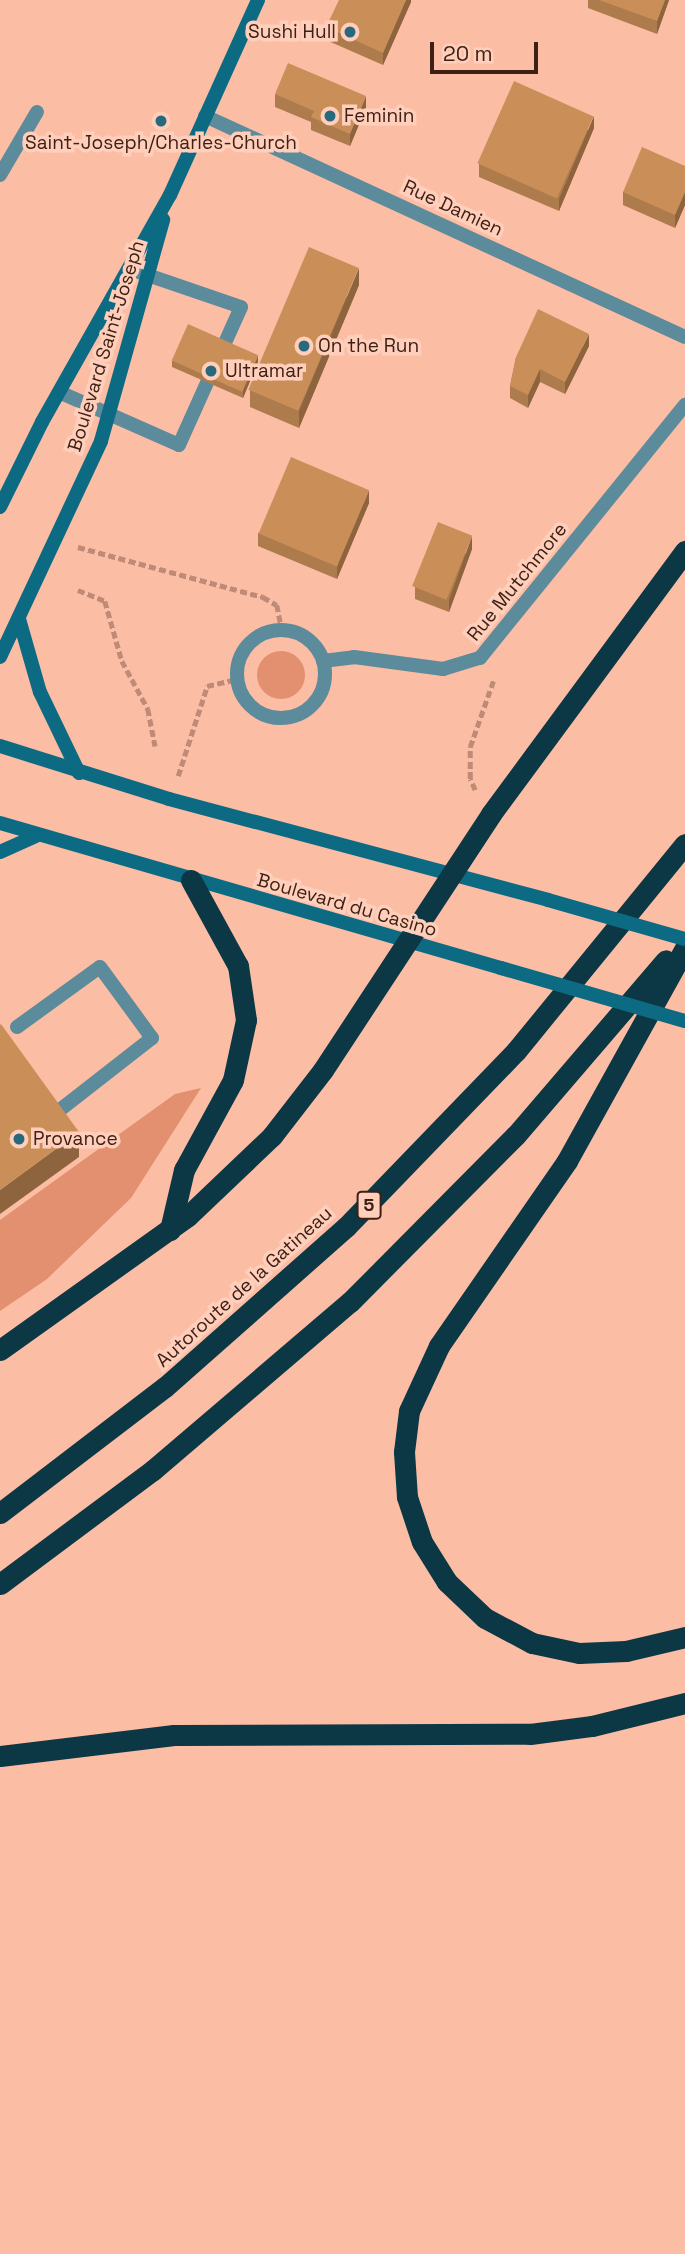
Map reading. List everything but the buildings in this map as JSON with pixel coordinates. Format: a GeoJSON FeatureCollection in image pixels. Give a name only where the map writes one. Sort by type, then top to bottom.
{"type":"FeatureCollection","features":[{"type":"Feature","properties":{"kind":"highway"},"geometry":{"type":"LineString","coordinates":[[0,1350],[170,1230],[230,1180],[272,1136],[333,1054],[403,941],[450,873],[685,551]]}},
{"type":"Feature","properties":{"kind":"highway","name":"Autoroute de la Gatineau"},"geometry":{"type":"LineString","coordinates":[[0,1513],[165,1387],[346,1227],[551,1012],[685,844]]}},
{"type":"Feature","properties":{"kind":"highway"},"geometry":{"type":"LineString","coordinates":[[170,1230],[184,1170],[233,1080],[246,1020],[233,955],[191,880]]}},
{"type":"Feature","properties":{"kind":"highway"},"geometry":{"type":"LineString","coordinates":[[0,1584],[198,1435],[384,1270],[535,1115],[685,938]]}},
{"type":"Feature","properties":{"kind":"highway"},"geometry":{"type":"LineString","coordinates":[[685,948],[568,1161],[439,1346],[409,1411],[404,1463],[414,1520],[433,1562],[464,1601],[496,1625],[532,1643],[579,1653],[626,1651],[685,1637]]}},
{"type":"Feature","properties":{"kind":"highway"},"geometry":{"type":"LineString","coordinates":[[0,1756],[186,1734],[530,1734],[593,1726],[685,1703]]}},
{"type":"Feature","properties":{"kind":"main road","name":"Boulevard Saint-Joseph"},"geometry":{"type":"LineString","coordinates":[[0,507],[59,392],[170,195],[258,0]]}},
{"type":"Feature","properties":{"kind":"main road","name":"Boulevard Saint-Joseph"},"geometry":{"type":"LineString","coordinates":[[0,657],[80,491],[109,414],[170,195]]}},
{"type":"Feature","properties":{"kind":"main road"},"geometry":{"type":"LineString","coordinates":[[19,619],[40,692],[79,773]]}},
{"type":"Feature","properties":{"kind":"main road"},"geometry":{"type":"LineString","coordinates":[[0,746],[79,773],[685,938]]}},
{"type":"Feature","properties":{"kind":"main road","name":"Boulevard du Casino"},"geometry":{"type":"LineString","coordinates":[[0,823],[36,836],[685,1021]]}},
{"type":"Feature","properties":{"kind":"main road"},"geometry":{"type":"LineString","coordinates":[[0,852],[36,836]]}},
{"type":"Feature","properties":{"kind":"street"},"geometry":{"type":"LineString","coordinates":[[0,175],[37,112]]}},
{"type":"Feature","properties":{"kind":"street","name":"Rue Damien"},"geometry":{"type":"LineString","coordinates":[[205,116],[685,337]]}},
{"type":"Feature","properties":{"kind":"street"},"geometry":{"type":"LineString","coordinates":[[59,392],[179,445],[241,307],[130,269]]}},
{"type":"Feature","properties":{"kind":"street","name":"Rue Mutchmore"},"geometry":{"type":"LineString","coordinates":[[323,661],[354,657],[443,669],[482,656],[685,405]]}},
{"type":"Feature","properties":{"kind":"street"},"geometry":{"type":"LineString","coordinates":[[282,630],[305,637],[323,661],[322,692],[313,705],[293,717],[261,714],[244,698],[238,679],[240,660],[248,646],[260,636],[282,630]]}},
{"type":"Feature","properties":{"kind":"street"},"geometry":{"type":"LineString","coordinates":[[17,1027],[100,967],[152,1038],[51,1117]]}},
{"type":"Feature","properties":{"kind":"path"},"geometry":{"type":"LineString","coordinates":[[91,552],[262,597],[277,605],[282,630]]}},
{"type":"Feature","properties":{"kind":"path"},"geometry":{"type":"LineString","coordinates":[[78,590],[105,601],[122,661],[148,709],[155,746]]}},
{"type":"Feature","properties":{"kind":"path"},"geometry":{"type":"LineString","coordinates":[[471,796],[475,790],[470,779],[470,747],[494,680],[482,656]]}},
{"type":"Feature","properties":{"kind":"path"},"geometry":{"type":"LineString","coordinates":[[186,755],[206,686],[238,679]]}},
{"type":"Feature","properties":{"kind":"shaded area"},"geometry":{"type":"Polygon","coordinates":[[[281,651],[298,658],[305,675],[298,692],[281,699],[264,692],[257,675],[264,658],[281,651]]]}},
{"type":"Feature","properties":{"kind":"shaded area"},"geometry":{"type":"Polygon","coordinates":[[[201,1088],[131,1198],[47,1279],[0,1311],[0,1220],[175,1094],[201,1088]]]}},
{"type":"Feature","properties":{"kind":"place","name":"Sushi Hull"},"geometry":{"type":"Point","coordinates":[350,32]}},
{"type":"Feature","properties":{"kind":"place","name":"Feminin"},"geometry":{"type":"Point","coordinates":[330,116]}},
{"type":"Feature","properties":{"kind":"place","name":"Saint-Joseph/Charles-Church"},"geometry":{"type":"Point","coordinates":[161,121]}},
{"type":"Feature","properties":{"kind":"place","name":"On the Run"},"geometry":{"type":"Point","coordinates":[304,346]}},
{"type":"Feature","properties":{"kind":"place","name":"Ultramar"},"geometry":{"type":"Point","coordinates":[211,371]}},
{"type":"Feature","properties":{"kind":"place","name":"Provance"},"geometry":{"type":"Point","coordinates":[19,1139]}}]}
